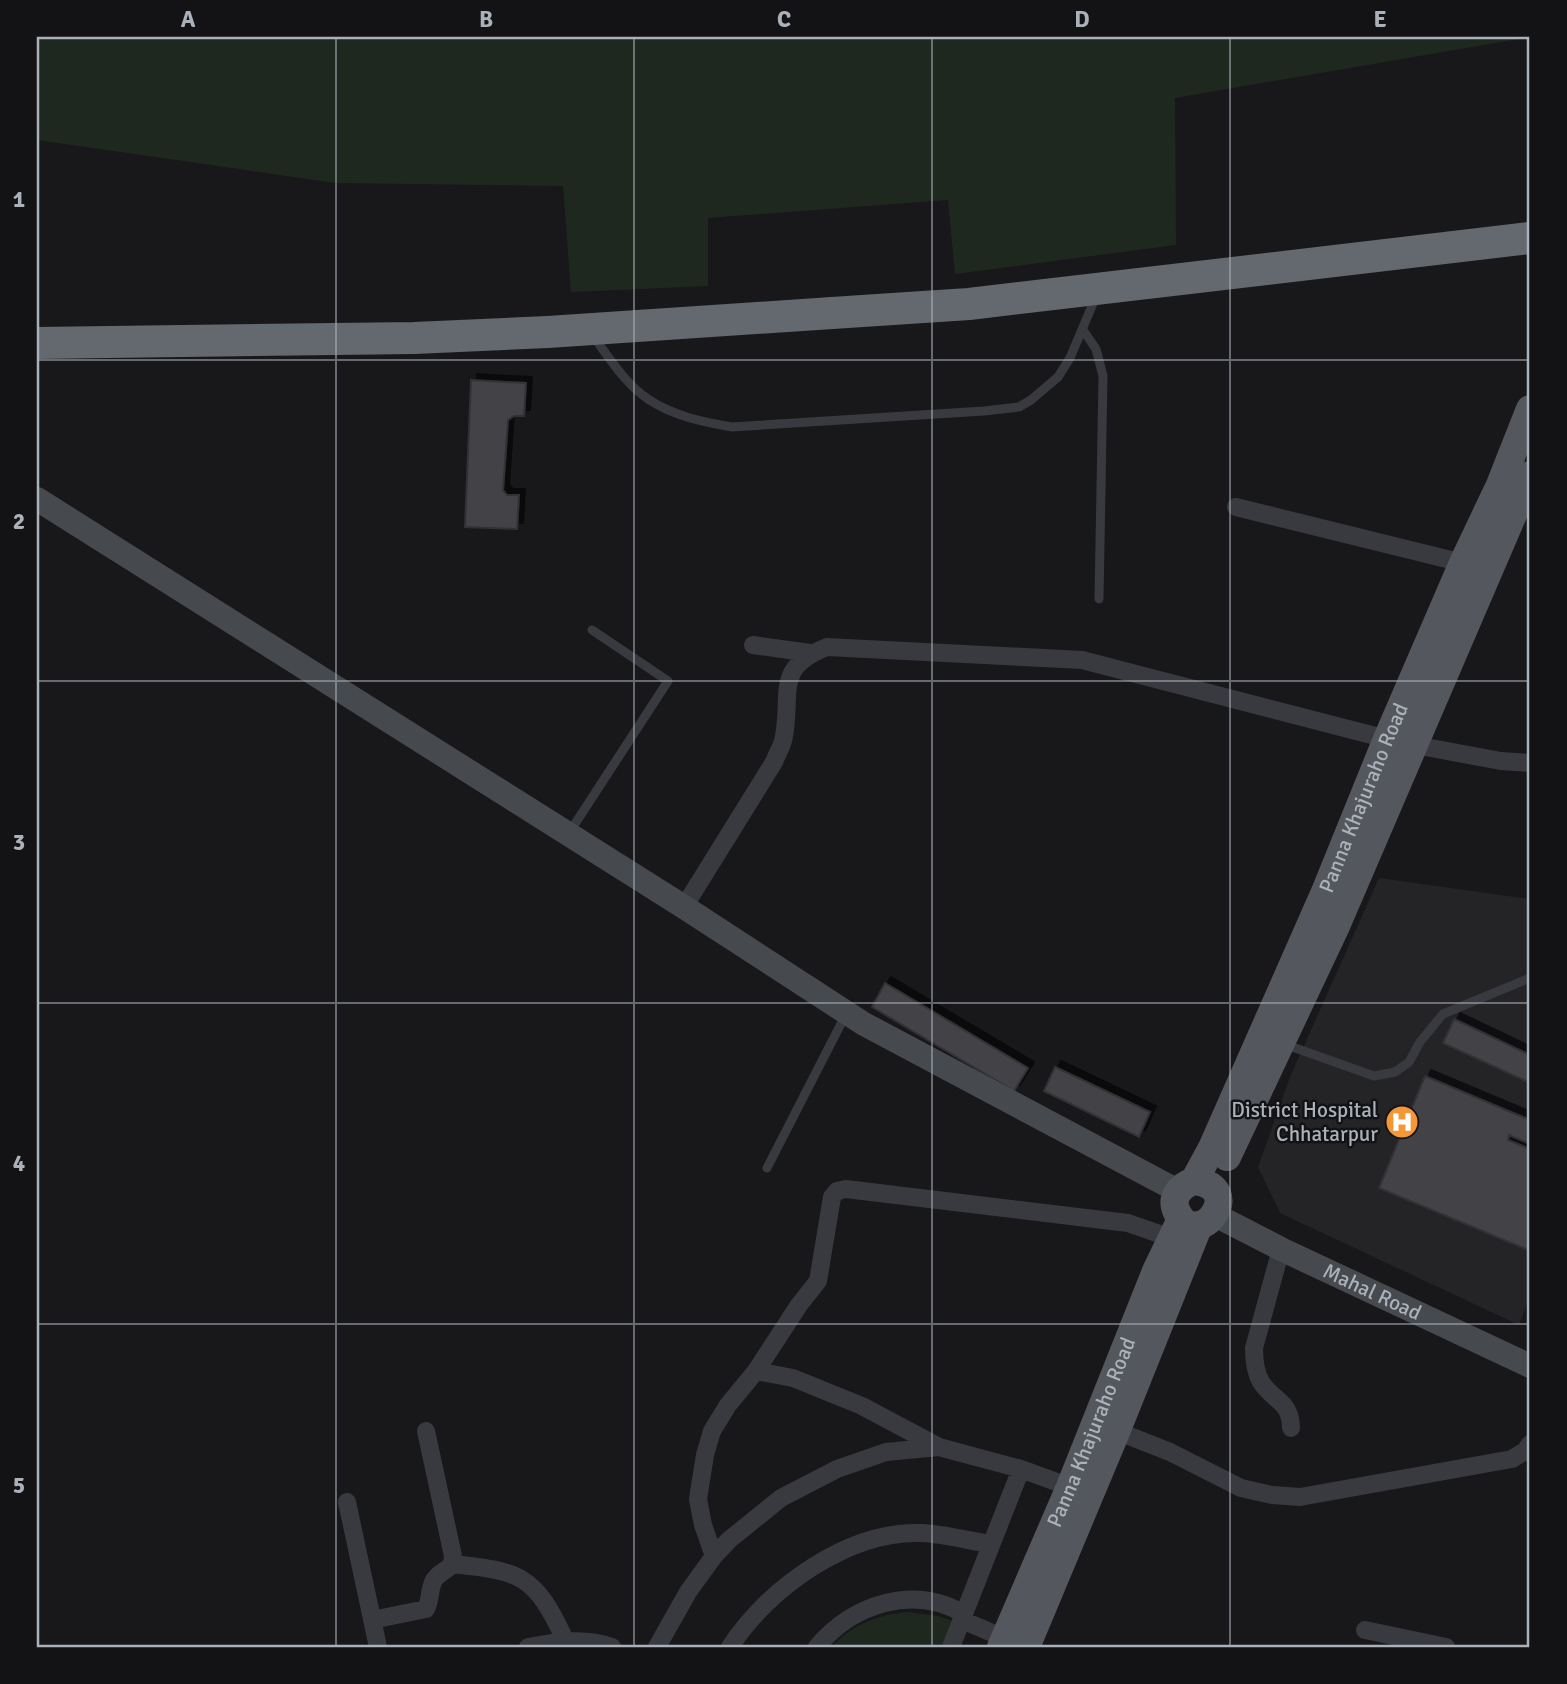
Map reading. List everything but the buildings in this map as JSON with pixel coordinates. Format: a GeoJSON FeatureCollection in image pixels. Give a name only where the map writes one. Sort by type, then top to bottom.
{"type":"FeatureCollection","features":[{"type":"Feature","properties":{"kind":"highway"},"geometry":{"type":"LineString","coordinates":[[37,343],[414,338],[969,304],[1530,238]]}},
{"type":"Feature","properties":{"kind":"main road","name":"Panna Khajuraho Road"},"geometry":{"type":"LineString","coordinates":[[1010,1644],[1106,1427],[1193,1208],[1212,1148],[1325,892],[1387,739],[1463,563],[1500,485],[1530,409]]}},
{"type":"Feature","properties":{"kind":"main road","name":"Panna Khajuraho Road"},"geometry":{"type":"LineString","coordinates":[[1193,1208],[1282,1044],[1415,745],[1530,475]]}},
{"type":"Feature","properties":{"kind":"main road","name":"Mahal Road"},"geometry":{"type":"LineString","coordinates":[[37,499],[569,834],[847,1013],[1193,1208],[1530,1366]]}},
{"type":"Feature","properties":{"kind":"main road","name":"Panna Khajuraho Road"},"geometry":{"type":"LineString","coordinates":[[1010,1644],[1070,1487],[1106,1427]]}},
{"type":"Feature","properties":{"kind":"street"},"geometry":{"type":"LineString","coordinates":[[1236,507],[1463,563]]}},
{"type":"Feature","properties":{"kind":"street"},"geometry":{"type":"LineString","coordinates":[[754,645],[810,653]]}},
{"type":"Feature","properties":{"kind":"street"},"geometry":{"type":"LineString","coordinates":[[684,907],[774,762],[784,738],[787,689],[792,670],[810,653],[827,647],[1082,660],[1387,739]]}},
{"type":"Feature","properties":{"kind":"street"},"geometry":{"type":"LineString","coordinates":[[1415,745],[1501,761],[1530,763]]}},
{"type":"Feature","properties":{"kind":"street"},"geometry":{"type":"LineString","coordinates":[[714,1556],[703,1525],[698,1499],[712,1431],[818,1281],[832,1197],[837,1191],[846,1189],[1128,1223],[1193,1208]]}},
{"type":"Feature","properties":{"kind":"street"},"geometry":{"type":"LineString","coordinates":[[1281,1249],[1254,1348],[1254,1362],[1261,1381],[1291,1415],[1291,1428]]}},
{"type":"Feature","properties":{"kind":"street"},"geometry":{"type":"LineString","coordinates":[[756,1371],[793,1378],[862,1406],[939,1447],[1021,1469],[1070,1487]]}},
{"type":"Feature","properties":{"kind":"street"},"geometry":{"type":"LineString","coordinates":[[1106,1427],[1170,1452],[1241,1488],[1272,1495],[1300,1497],[1512,1459],[1525,1451],[1530,1444]]}},
{"type":"Feature","properties":{"kind":"street"},"geometry":{"type":"LineString","coordinates":[[426,1431],[453,1556],[452,1564]]}},
{"type":"Feature","properties":{"kind":"street"},"geometry":{"type":"LineString","coordinates":[[657,1647],[688,1592],[714,1556],[763,1512],[801,1486],[837,1469],[886,1452],[939,1447]]}},
{"type":"Feature","properties":{"kind":"street"},"geometry":{"type":"LineString","coordinates":[[951,1647],[1021,1469]]}},
{"type":"Feature","properties":{"kind":"street"},"geometry":{"type":"LineString","coordinates":[[347,1502],[378,1647]]}},
{"type":"Feature","properties":{"kind":"street"},"geometry":{"type":"LineString","coordinates":[[730,1647],[740,1631],[796,1577],[837,1552],[879,1538],[921,1533],[991,1544]]}},
{"type":"Feature","properties":{"kind":"street"},"geometry":{"type":"LineString","coordinates":[[372,1620],[426,1608],[433,1582],[438,1574],[452,1564],[496,1568],[514,1574],[530,1586],[552,1614],[565,1640]]}},
{"type":"Feature","properties":{"kind":"street"},"geometry":{"type":"LineString","coordinates":[[817,1647],[850,1617],[879,1604],[911,1600],[942,1604],[1010,1644]]}},
{"type":"Feature","properties":{"kind":"street"},"geometry":{"type":"LineString","coordinates":[[1365,1630],[1446,1647]]}},
{"type":"Feature","properties":{"kind":"street"},"geometry":{"type":"LineString","coordinates":[[528,1647],[565,1640],[612,1647]]}},
{"type":"Feature","properties":{"kind":"lane"},"geometry":{"type":"LineString","coordinates":[[588,329],[618,369],[647,398],[699,421],[732,427],[1019,407],[1058,377],[1070,358],[1100,287]]}},
{"type":"Feature","properties":{"kind":"lane"},"geometry":{"type":"LineString","coordinates":[[1083,330],[1096,349],[1103,376],[1099,599]]}},
{"type":"Feature","properties":{"kind":"lane"},"geometry":{"type":"LineString","coordinates":[[569,834],[668,681],[592,630]]}},
{"type":"Feature","properties":{"kind":"lane"},"geometry":{"type":"LineString","coordinates":[[1282,1044],[1374,1076],[1395,1072],[1409,1062],[1420,1042],[1443,1014],[1530,978]]}},
{"type":"Feature","properties":{"kind":"lane"},"geometry":{"type":"LineString","coordinates":[[766,1168],[847,1013]]}},
{"type":"Feature","properties":{"kind":"shaded area"},"geometry":{"type":"Polygon","coordinates":[[[37,37],[1530,37],[1175,98],[1176,245],[955,274],[948,200],[708,218],[708,286],[571,292],[563,186],[335,183],[37,140],[37,37]]]}},
{"type":"Feature","properties":{"kind":"shaded area","name":"District Hospital Chhatarpur"},"geometry":{"type":"Polygon","coordinates":[[[1379,878],[1530,899],[1530,1296],[1519,1325],[1280,1213],[1258,1167],[1290,1077],[1379,878]]]}},
{"type":"Feature","properties":{"kind":"shaded area"},"geometry":{"type":"Polygon","coordinates":[[[907,1612],[953,1621],[942,1647],[832,1647],[848,1632],[866,1622],[907,1612]]]}},
{"type":"Feature","properties":{"kind":"place","name":"District Hospital Chhatarpur"},"geometry":{"type":"Point","coordinates":[1402,1122]}}]}
